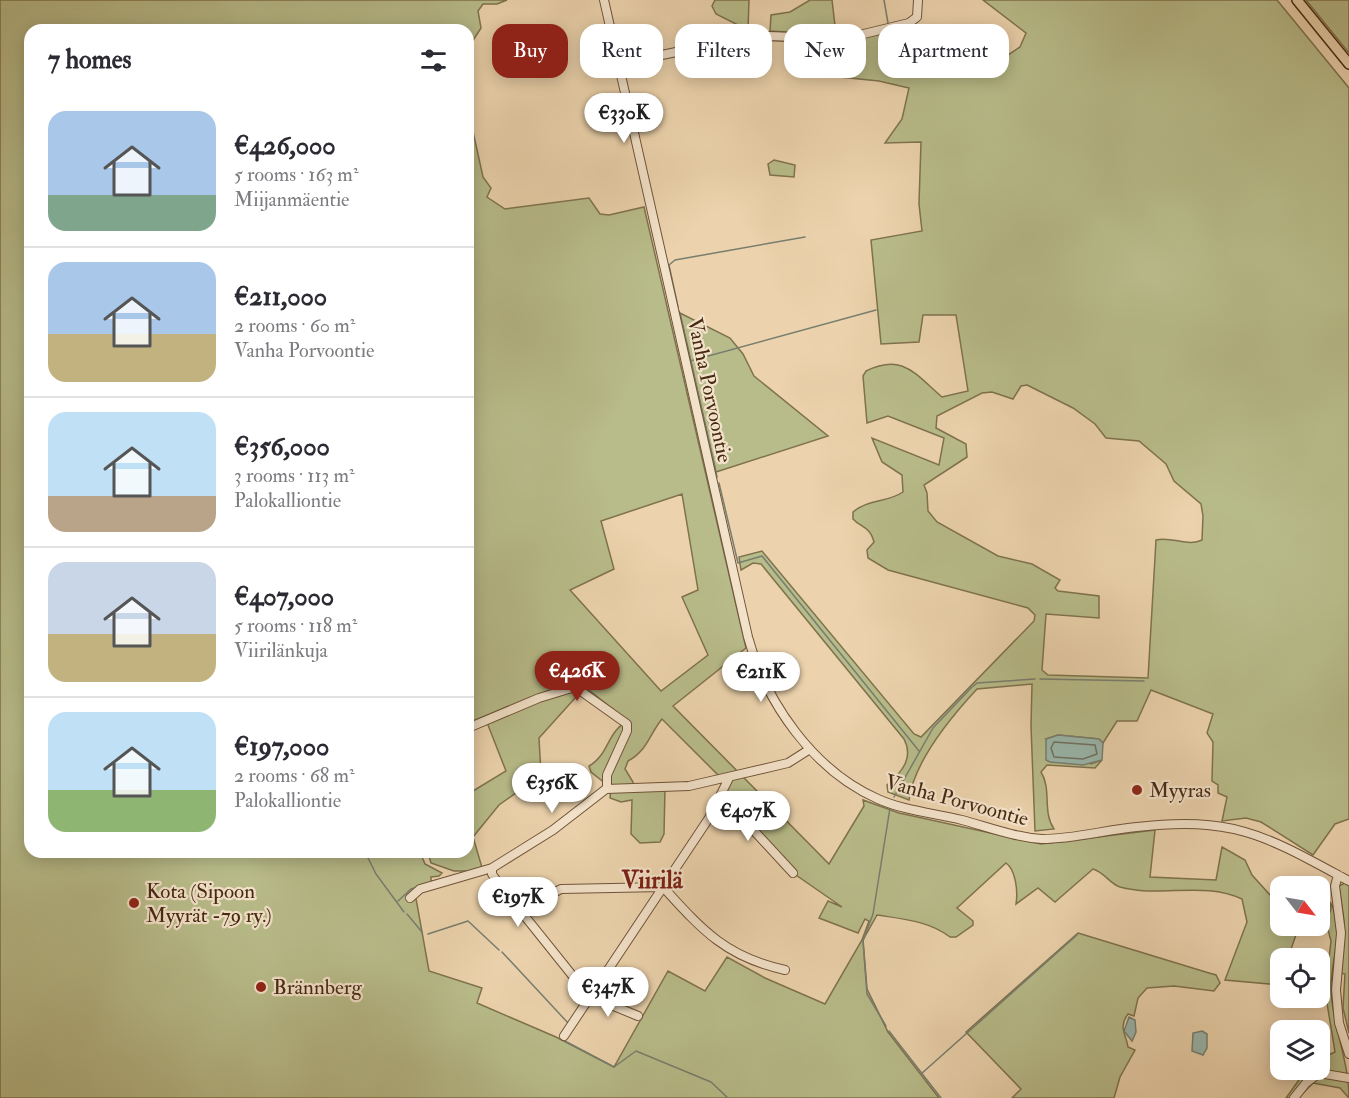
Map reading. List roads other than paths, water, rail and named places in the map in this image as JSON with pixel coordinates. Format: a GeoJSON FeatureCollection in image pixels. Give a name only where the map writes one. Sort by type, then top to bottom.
{"type":"FeatureCollection","features":[{"type":"Feature","properties":{"kind":"main road"},"geometry":{"type":"LineString","coordinates":[[1297,0],[1349,64]]}},
{"type":"Feature","properties":{"kind":"street","name":"Vanha Porvoontie"},"geometry":{"type":"LineString","coordinates":[[604,0],[610,24]]}},
{"type":"Feature","properties":{"kind":"street"},"geometry":{"type":"LineString","coordinates":[[663,55],[757,36],[843,39],[909,23],[917,17],[918,0]]}},
{"type":"Feature","properties":{"kind":"street","name":"Vanha Porvoontie"},"geometry":{"type":"LineString","coordinates":[[622,78],[754,660],[771,694],[810,749],[850,783],[879,800],[1018,836],[1060,839],[1136,827],[1191,823],[1225,825],[1263,836],[1349,881]]}},
{"type":"Feature","properties":{"kind":"street"},"geometry":{"type":"LineString","coordinates":[[474,725],[539,698],[575,687],[627,724],[627,731],[607,775],[607,788]]}},
{"type":"Feature","properties":{"kind":"street"},"geometry":{"type":"LineString","coordinates":[[410,897],[420,888],[492,868],[553,830],[607,788],[684,787],[788,763],[810,749]]}},
{"type":"Feature","properties":{"kind":"street"},"geometry":{"type":"LineString","coordinates":[[564,1036],[663,887],[721,795],[729,778]]}},
{"type":"Feature","properties":{"kind":"street"},"geometry":{"type":"LineString","coordinates":[[721,795],[793,873]]}},
{"type":"Feature","properties":{"kind":"street"},"geometry":{"type":"LineString","coordinates":[[492,868],[492,874],[580,985],[609,1005],[638,1016]]}},
{"type":"Feature","properties":{"kind":"street"},"geometry":{"type":"LineString","coordinates":[[1338,875],[1335,891],[1341,933],[1336,1002],[1339,1023],[1349,1054]]}},
{"type":"Feature","properties":{"kind":"street"},"geometry":{"type":"LineString","coordinates":[[520,910],[561,889],[663,887],[717,943],[771,967],[785,970]]}},
{"type":"Feature","properties":{"kind":"street"},"geometry":{"type":"LineString","coordinates":[[1294,1098],[1306,1083],[1319,1073],[1349,1078]]}},
{"type":"Feature","properties":{"kind":"water"},"geometry":{"type":"Polygon","coordinates":[[[1058,735],[1099,739],[1103,743],[1102,760],[1083,765],[1046,760],[1046,739],[1058,735]]]}},
{"type":"Feature","properties":{"kind":"water"},"geometry":{"type":"Polygon","coordinates":[[[1129,1017],[1135,1020],[1136,1032],[1132,1041],[1124,1031],[1129,1017]]]}},
{"type":"Feature","properties":{"kind":"water"},"geometry":{"type":"Polygon","coordinates":[[[1202,1031],[1207,1034],[1207,1048],[1203,1055],[1192,1051],[1193,1033],[1202,1031]]]}},
{"type":"Feature","properties":{"kind":"waterway"},"geometry":{"type":"LineString","coordinates":[[884,0],[888,23]]}},
{"type":"Feature","properties":{"kind":"waterway"},"geometry":{"type":"LineString","coordinates":[[678,307],[669,265],[675,260],[805,237]]}},
{"type":"Feature","properties":{"kind":"waterway"},"geometry":{"type":"LineString","coordinates":[[690,361],[876,310]]}},
{"type":"Feature","properties":{"kind":"waterway"},"geometry":{"type":"LineString","coordinates":[[679,311],[717,477]]}},
{"type":"Feature","properties":{"kind":"waterway"},"geometry":{"type":"LineString","coordinates":[[719,483],[738,563],[762,556],[919,751]]}},
{"type":"Feature","properties":{"kind":"waterway"},"geometry":{"type":"LineString","coordinates":[[894,797],[933,728],[971,688],[977,683],[1035,679]]}},
{"type":"Feature","properties":{"kind":"waterway"},"geometry":{"type":"LineString","coordinates":[[1040,679],[1144,681]]}},
{"type":"Feature","properties":{"kind":"waterway"},"geometry":{"type":"LineString","coordinates":[[886,1026],[867,994],[863,941],[873,914],[890,808]]}},
{"type":"Feature","properties":{"kind":"waterway"},"geometry":{"type":"LineString","coordinates":[[368,858],[376,874],[404,912]]}},
{"type":"Feature","properties":{"kind":"waterway"},"geometry":{"type":"LineString","coordinates":[[398,901],[411,889],[418,887]]}},
{"type":"Feature","properties":{"kind":"waterway"},"geometry":{"type":"LineString","coordinates":[[407,914],[422,932]]}},
{"type":"Feature","properties":{"kind":"waterway"},"geometry":{"type":"LineString","coordinates":[[428,934],[468,921],[499,950]]}},
{"type":"Feature","properties":{"kind":"waterway"},"geometry":{"type":"LineString","coordinates":[[921,1074],[1077,935]]}},
{"type":"Feature","properties":{"kind":"waterway"},"geometry":{"type":"LineString","coordinates":[[502,952],[569,1024]]}},
{"type":"Feature","properties":{"kind":"waterway"},"geometry":{"type":"LineString","coordinates":[[889,1031],[941,1098]]}},
{"type":"Feature","properties":{"kind":"waterway"},"geometry":{"type":"LineString","coordinates":[[563,1040],[614,1067],[636,1051],[711,1082],[728,1098]]}},
{"type":"Feature","properties":{"kind":"place","name":"Myyras"},"geometry":{"type":"Point","coordinates":[1137,790]}},
{"type":"Feature","properties":{"kind":"place","name":"Kota (Sipoon Myyrät -79 ry.)"},"geometry":{"type":"Point","coordinates":[134,903]}},
{"type":"Feature","properties":{"kind":"place","name":"Brännberg"},"geometry":{"type":"Point","coordinates":[261,987]}},
{"type":"Feature","properties":{"kind":"district","name":"Viirilä"},"geometry":{"type":"Point","coordinates":[652,880]}}]}
